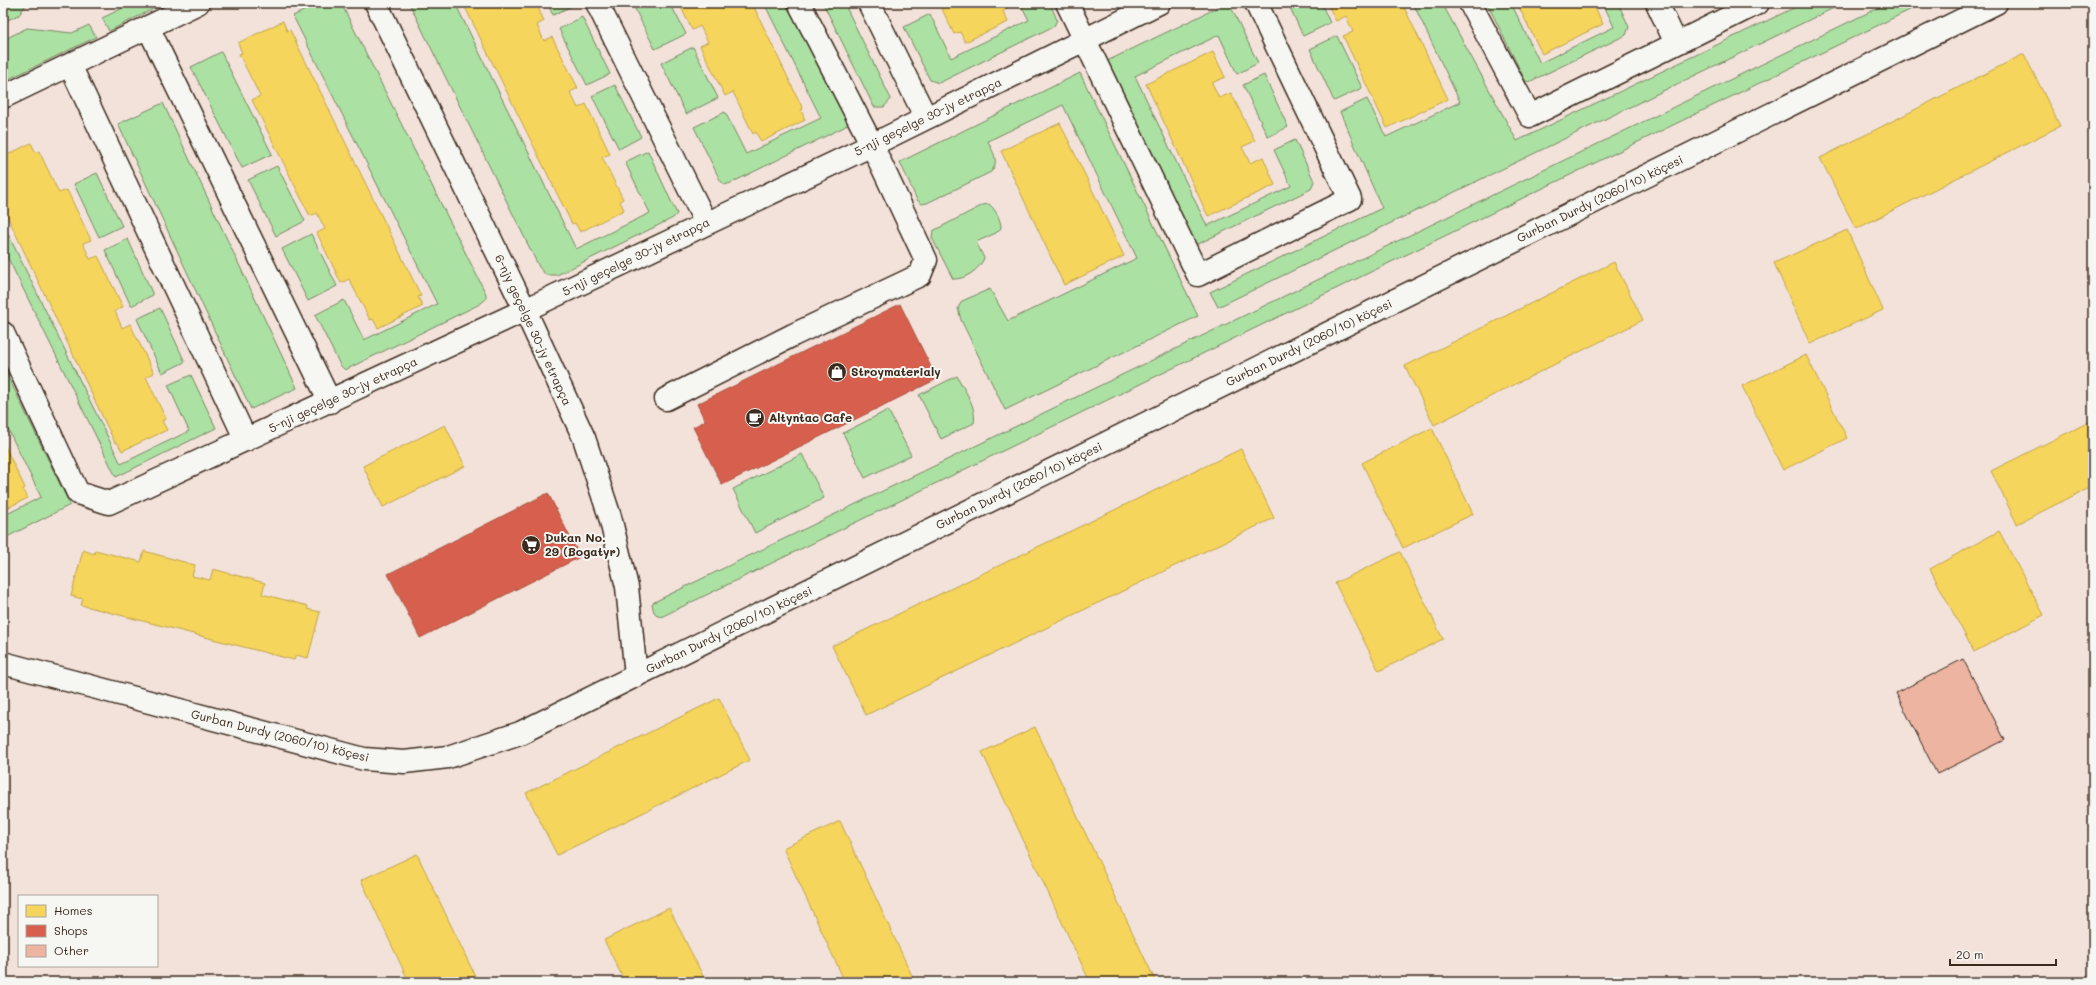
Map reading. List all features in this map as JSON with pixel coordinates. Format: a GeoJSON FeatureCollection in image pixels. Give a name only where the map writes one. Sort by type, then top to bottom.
{"type":"FeatureCollection","features":[{"type":"Feature","properties":{"kind":"street"},"geometry":{"type":"LineString","coordinates":[[3,97],[198,3]]}},
{"type":"Feature","properties":{"kind":"street","name":"6-njy geçelge 30-jy etrapça"},"geometry":{"type":"LineString","coordinates":[[376,3],[525,310],[584,438],[610,517],[627,587],[636,676]]}},
{"type":"Feature","properties":{"kind":"street"},"geometry":{"type":"LineString","coordinates":[[598,3],[706,223]]}},
{"type":"Feature","properties":{"kind":"street"},"geometry":{"type":"LineString","coordinates":[[666,399],[793,335],[920,275],[926,260],[872,145],[799,3]]}},
{"type":"Feature","properties":{"kind":"street"},"geometry":{"type":"LineString","coordinates":[[869,3],[926,118]]}},
{"type":"Feature","properties":{"kind":"street"},"geometry":{"type":"LineString","coordinates":[[1067,3],[1198,275],[1350,199],[1256,3]]}},
{"type":"Feature","properties":{"kind":"street","name":"5-nji geçelge 30-jy etrapça"},"geometry":{"type":"LineString","coordinates":[[3,333],[78,493],[109,503],[330,402],[872,145],[1159,3]]}},
{"type":"Feature","properties":{"kind":"street"},"geometry":{"type":"LineString","coordinates":[[1470,3],[1530,116],[1758,3]]}},
{"type":"Feature","properties":{"kind":"street"},"geometry":{"type":"LineString","coordinates":[[1657,3],[1676,43]]}},
{"type":"Feature","properties":{"kind":"street","name":"Gurban Durdy (2060/10) köçesi"},"geometry":{"type":"LineString","coordinates":[[3,663],[364,759],[404,762],[448,757],[520,733],[1996,3]]}},
{"type":"Feature","properties":{"kind":"street"},"geometry":{"type":"LineString","coordinates":[[148,27],[330,402]]}},
{"type":"Feature","properties":{"kind":"street"},"geometry":{"type":"LineString","coordinates":[[70,65],[246,440]]}},
{"type":"Feature","properties":{"kind":"green space"},"geometry":{"type":"Polygon","coordinates":[[[3,3],[27,3],[19,15],[3,22],[3,3]]]}},
{"type":"Feature","properties":{"kind":"green space"},"geometry":{"type":"Polygon","coordinates":[[[125,3],[165,3],[109,31],[102,18],[121,9],[125,3]]]}},
{"type":"Feature","properties":{"kind":"green space"},"geometry":{"type":"Polygon","coordinates":[[[320,3],[341,3],[486,294],[486,299],[480,304],[345,370],[340,365],[315,315],[344,300],[364,340],[437,304],[293,16],[320,3]]]}},
{"type":"Feature","properties":{"kind":"green space"},"geometry":{"type":"Polygon","coordinates":[[[409,3],[455,3],[576,249],[650,213],[625,162],[648,151],[677,214],[673,218],[557,275],[546,275],[539,267],[409,3]]]}},
{"type":"Feature","properties":{"kind":"green space"},"geometry":{"type":"Polygon","coordinates":[[[547,3],[575,3],[576,4],[553,15],[547,3]]]}},
{"type":"Feature","properties":{"kind":"green space"},"geometry":{"type":"Polygon","coordinates":[[[632,3],[670,3],[686,34],[655,49],[632,3]]]}},
{"type":"Feature","properties":{"kind":"green space"},"geometry":{"type":"Polygon","coordinates":[[[764,3],[792,3],[850,122],[844,127],[731,183],[724,185],[720,180],[694,127],[725,112],[746,154],[821,118],[764,3]]]}},
{"type":"Feature","properties":{"kind":"green space"},"geometry":{"type":"Polygon","coordinates":[[[823,3],[844,3],[891,99],[884,107],[874,107],[823,3]]]}},
{"type":"Feature","properties":{"kind":"green space"},"geometry":{"type":"Polygon","coordinates":[[[1020,3],[1050,3],[1057,20],[1054,26],[939,83],[930,80],[904,27],[930,14],[951,58],[1029,20],[1020,3]]]}},
{"type":"Feature","properties":{"kind":"green space"},"geometry":{"type":"Polygon","coordinates":[[[1288,3],[1321,3],[1330,23],[1303,36],[1288,3]]]}},
{"type":"Feature","properties":{"kind":"green space"},"geometry":{"type":"Polygon","coordinates":[[[1413,3],[1442,3],[1517,141],[1804,3],[1844,3],[1218,307],[1210,292],[1382,208],[1340,112],[1367,99],[1386,137],[1460,102],[1413,3]]]}},
{"type":"Feature","properties":{"kind":"green space"},"geometry":{"type":"Polygon","coordinates":[[[1487,3],[1511,3],[1540,63],[1614,27],[1603,3],[1618,3],[1629,27],[1626,35],[1531,81],[1526,82],[1487,3]]]}},
{"type":"Feature","properties":{"kind":"green space"},"geometry":{"type":"Polygon","coordinates":[[[1888,3],[1924,3],[663,616],[659,617],[654,612],[652,604],[654,602],[1888,3]]]}},
{"type":"Feature","properties":{"kind":"green space"},"geometry":{"type":"Polygon","coordinates":[[[1225,4],[1231,7],[1258,63],[1237,74],[1219,35],[1135,76],[1207,226],[1291,186],[1274,150],[1295,140],[1314,181],[1311,189],[1198,244],[1193,245],[1105,62],[1225,4]]]}},
{"type":"Feature","properties":{"kind":"green space"},"geometry":{"type":"Polygon","coordinates":[[[582,17],[610,74],[587,85],[559,29],[582,17]]]}},
{"type":"Feature","properties":{"kind":"green space"},"geometry":{"type":"Polygon","coordinates":[[[89,25],[96,37],[9,79],[3,66],[3,40],[27,28],[72,33],[89,25]]]}},
{"type":"Feature","properties":{"kind":"green space"},"geometry":{"type":"Polygon","coordinates":[[[1337,36],[1362,88],[1334,101],[1310,49],[1337,36]]]}},
{"type":"Feature","properties":{"kind":"green space"},"geometry":{"type":"Polygon","coordinates":[[[693,47],[718,98],[686,114],[661,63],[693,47]]]}},
{"type":"Feature","properties":{"kind":"green space"},"geometry":{"type":"Polygon","coordinates":[[[221,52],[272,154],[242,168],[191,67],[221,52]]]}},
{"type":"Feature","properties":{"kind":"green space"},"geometry":{"type":"Polygon","coordinates":[[[1080,73],[1198,316],[1005,410],[961,320],[958,308],[962,301],[990,289],[1008,321],[1137,258],[1063,105],[988,141],[995,157],[994,168],[991,172],[927,203],[922,204],[917,200],[900,162],[1080,73]]]}},
{"type":"Feature","properties":{"kind":"green space"},"geometry":{"type":"Polygon","coordinates":[[[1264,75],[1288,127],[1268,137],[1243,85],[1264,75]]]}},
{"type":"Feature","properties":{"kind":"green space"},"geometry":{"type":"Polygon","coordinates":[[[615,85],[641,137],[619,149],[592,96],[615,85]]]}},
{"type":"Feature","properties":{"kind":"green space"},"geometry":{"type":"Polygon","coordinates":[[[163,103],[297,388],[251,409],[118,124],[163,103]]]}},
{"type":"Feature","properties":{"kind":"green space"},"geometry":{"type":"Polygon","coordinates":[[[277,166],[305,221],[276,236],[248,180],[277,166]]]}},
{"type":"Feature","properties":{"kind":"green space"},"geometry":{"type":"Polygon","coordinates":[[[97,173],[122,226],[99,237],[74,184],[97,173]]]}},
{"type":"Feature","properties":{"kind":"green space"},"geometry":{"type":"Polygon","coordinates":[[[989,204],[998,215],[1001,228],[996,233],[976,242],[984,258],[976,270],[962,278],[953,279],[932,238],[933,231],[983,205],[989,204]]]}},
{"type":"Feature","properties":{"kind":"green space"},"geometry":{"type":"Polygon","coordinates":[[[3,224],[121,464],[189,431],[168,385],[191,375],[216,428],[116,477],[3,248],[3,224]]]}},
{"type":"Feature","properties":{"kind":"green space"},"geometry":{"type":"Polygon","coordinates":[[[311,234],[337,286],[308,301],[282,249],[311,234]]]}},
{"type":"Feature","properties":{"kind":"green space"},"geometry":{"type":"Polygon","coordinates":[[[128,239],[153,295],[131,306],[105,250],[128,239]]]}},
{"type":"Feature","properties":{"kind":"green space"},"geometry":{"type":"Polygon","coordinates":[[[160,308],[185,362],[162,373],[137,319],[160,308]]]}},
{"type":"Feature","properties":{"kind":"green space"},"geometry":{"type":"Polygon","coordinates":[[[3,366],[70,505],[3,539],[3,516],[41,497],[3,419],[3,366]]]}},
{"type":"Feature","properties":{"kind":"green space"},"geometry":{"type":"Polygon","coordinates":[[[957,376],[972,404],[974,410],[974,423],[941,439],[919,395],[957,376]]]}},
{"type":"Feature","properties":{"kind":"green space"},"geometry":{"type":"Polygon","coordinates":[[[888,410],[911,455],[865,478],[843,433],[888,410]]]}},
{"type":"Feature","properties":{"kind":"green space"},"geometry":{"type":"Polygon","coordinates":[[[802,454],[824,498],[755,533],[733,489],[802,454]]]}},
{"type":"Feature","properties":{"kind":"building: Homes"},"geometry":{"type":"Polygon","coordinates":[[[463,3],[536,3],[544,21],[537,25],[544,41],[552,37],[578,88],[570,92],[578,108],[586,104],[610,154],[602,157],[623,199],[620,201],[624,210],[580,232],[575,223],[572,224],[463,3]]]}},
{"type":"Feature","properties":{"kind":"building: Homes"},"geometry":{"type":"Polygon","coordinates":[[[679,3],[752,3],[803,109],[801,110],[805,120],[761,142],[756,132],[753,134],[733,92],[725,96],[700,46],[708,42],[700,26],[692,30],[679,3]]]}},
{"type":"Feature","properties":{"kind":"building: Homes"},"geometry":{"type":"Polygon","coordinates":[[[939,3],[1005,3],[1007,9],[1003,11],[1008,22],[965,42],[960,32],[954,34],[939,3]]]}},
{"type":"Feature","properties":{"kind":"building: Homes"},"geometry":{"type":"Polygon","coordinates":[[[1327,3],[1402,3],[1448,99],[1387,128],[1343,36],[1353,32],[1346,16],[1336,21],[1327,3]]]}},
{"type":"Feature","properties":{"kind":"building: Homes"},"geometry":{"type":"Polygon","coordinates":[[[1517,3],[1593,3],[1603,24],[1542,54],[1517,3]]]}},
{"type":"Feature","properties":{"kind":"building: Homes"},"geometry":{"type":"Polygon","coordinates":[[[283,21],[287,31],[290,30],[421,296],[418,297],[423,306],[378,328],[373,319],[370,320],[349,279],[341,283],[317,233],[325,229],[317,213],[310,216],[252,100],[260,96],[239,54],[242,53],[238,43],[283,21]]]}},
{"type":"Feature","properties":{"kind":"building: Homes"},"geometry":{"type":"Polygon","coordinates":[[[1213,52],[1225,77],[1212,83],[1219,98],[1231,93],[1255,141],[1242,147],[1250,163],[1263,157],[1275,185],[1208,216],[1146,84],[1213,52]]]}},
{"type":"Feature","properties":{"kind":"building: Homes"},"geometry":{"type":"Polygon","coordinates":[[[2024,54],[2060,126],[1856,229],[1820,158],[2024,54]]]}},
{"type":"Feature","properties":{"kind":"building: Homes"},"geometry":{"type":"Polygon","coordinates":[[[1060,123],[1124,256],[1064,285],[1001,151],[1060,123]]]}},
{"type":"Feature","properties":{"kind":"building: Homes"},"geometry":{"type":"Polygon","coordinates":[[[31,143],[36,153],[39,151],[59,193],[67,190],[91,240],[83,243],[90,259],[98,256],[123,307],[115,311],[122,328],[130,324],[154,373],[146,377],[166,419],[162,421],[167,430],[122,451],[117,442],[115,443],[3,207],[3,157],[31,143]]]}},
{"type":"Feature","properties":{"kind":"building: Homes"},"geometry":{"type":"Polygon","coordinates":[[[1847,230],[1883,310],[1810,344],[1774,263],[1847,230]]]}},
{"type":"Feature","properties":{"kind":"building: Homes"},"geometry":{"type":"Polygon","coordinates":[[[1614,262],[1643,320],[1434,425],[1405,366],[1614,262]]]}},
{"type":"Feature","properties":{"kind":"building: Homes"},"geometry":{"type":"Polygon","coordinates":[[[1806,355],[1847,438],[1783,470],[1742,386],[1806,355]]]}},
{"type":"Feature","properties":{"kind":"building: Homes"},"geometry":{"type":"Polygon","coordinates":[[[2093,420],[2093,486],[2017,524],[1991,471],[2093,420]]]}},
{"type":"Feature","properties":{"kind":"building: Homes"},"geometry":{"type":"Polygon","coordinates":[[[445,425],[465,466],[383,507],[363,466],[445,425]]]}},
{"type":"Feature","properties":{"kind":"building: Homes"},"geometry":{"type":"Polygon","coordinates":[[[1432,428],[1473,514],[1403,548],[1362,463],[1432,428]]]}},
{"type":"Feature","properties":{"kind":"building: Homes"},"geometry":{"type":"Polygon","coordinates":[[[3,442],[25,488],[23,489],[28,498],[3,510],[3,442]]]}},
{"type":"Feature","properties":{"kind":"building: Homes"},"geometry":{"type":"Polygon","coordinates":[[[1241,449],[1274,518],[866,715],[832,646],[1241,449]]]}},
{"type":"Feature","properties":{"kind":"building: Homes"},"geometry":{"type":"Polygon","coordinates":[[[1999,531],[2044,615],[1974,652],[1930,569],[1999,531]]]}},
{"type":"Feature","properties":{"kind":"building: Homes"},"geometry":{"type":"Polygon","coordinates":[[[83,550],[94,554],[95,550],[141,562],[144,551],[195,565],[192,576],[210,580],[213,569],[265,583],[262,594],[308,606],[307,609],[320,612],[308,658],[296,655],[294,660],[81,605],[83,599],[71,596],[83,550]]]}},
{"type":"Feature","properties":{"kind":"building: Homes"},"geometry":{"type":"Polygon","coordinates":[[[1400,552],[1443,639],[1379,671],[1335,583],[1400,552]]]}},
{"type":"Feature","properties":{"kind":"building: Homes"},"geometry":{"type":"Polygon","coordinates":[[[719,698],[750,760],[557,855],[526,793],[719,698]]]}},
{"type":"Feature","properties":{"kind":"building: Homes"},"geometry":{"type":"Polygon","coordinates":[[[1035,727],[1156,982],[1090,982],[982,752],[1035,727]]]}},
{"type":"Feature","properties":{"kind":"building: Homes"},"geometry":{"type":"Polygon","coordinates":[[[840,821],[915,982],[845,982],[783,848],[840,821]]]}},
{"type":"Feature","properties":{"kind":"building: Homes"},"geometry":{"type":"Polygon","coordinates":[[[417,854],[478,982],[409,982],[361,880],[417,854]]]}},
{"type":"Feature","properties":{"kind":"building: Homes"},"geometry":{"type":"Polygon","coordinates":[[[669,908],[706,982],[625,982],[604,940],[669,908]]]}},
{"type":"Feature","properties":{"kind":"building: Shops"},"geometry":{"type":"Polygon","coordinates":[[[900,304],[937,379],[722,485],[693,427],[705,421],[697,404],[900,304]]]}},
{"type":"Feature","properties":{"kind":"building: Shops"},"geometry":{"type":"Polygon","coordinates":[[[548,493],[580,557],[420,638],[388,574],[548,493]]]}},
{"type":"Feature","properties":{"kind":"building: Other"},"geometry":{"type":"Polygon","coordinates":[[[1963,659],[2005,740],[1937,774],[1896,693],[1963,659]]]}},
{"type":"Feature","properties":{"kind":"place","name":"Stroymaterialy"},"geometry":{"type":"Point","coordinates":[837,372]}},
{"type":"Feature","properties":{"kind":"place","name":"Altyntac Cafe"},"geometry":{"type":"Point","coordinates":[755,418]}},
{"type":"Feature","properties":{"kind":"place","name":"Dukan No. 29 (Bogatyr)"},"geometry":{"type":"Point","coordinates":[531,545]}}]}
